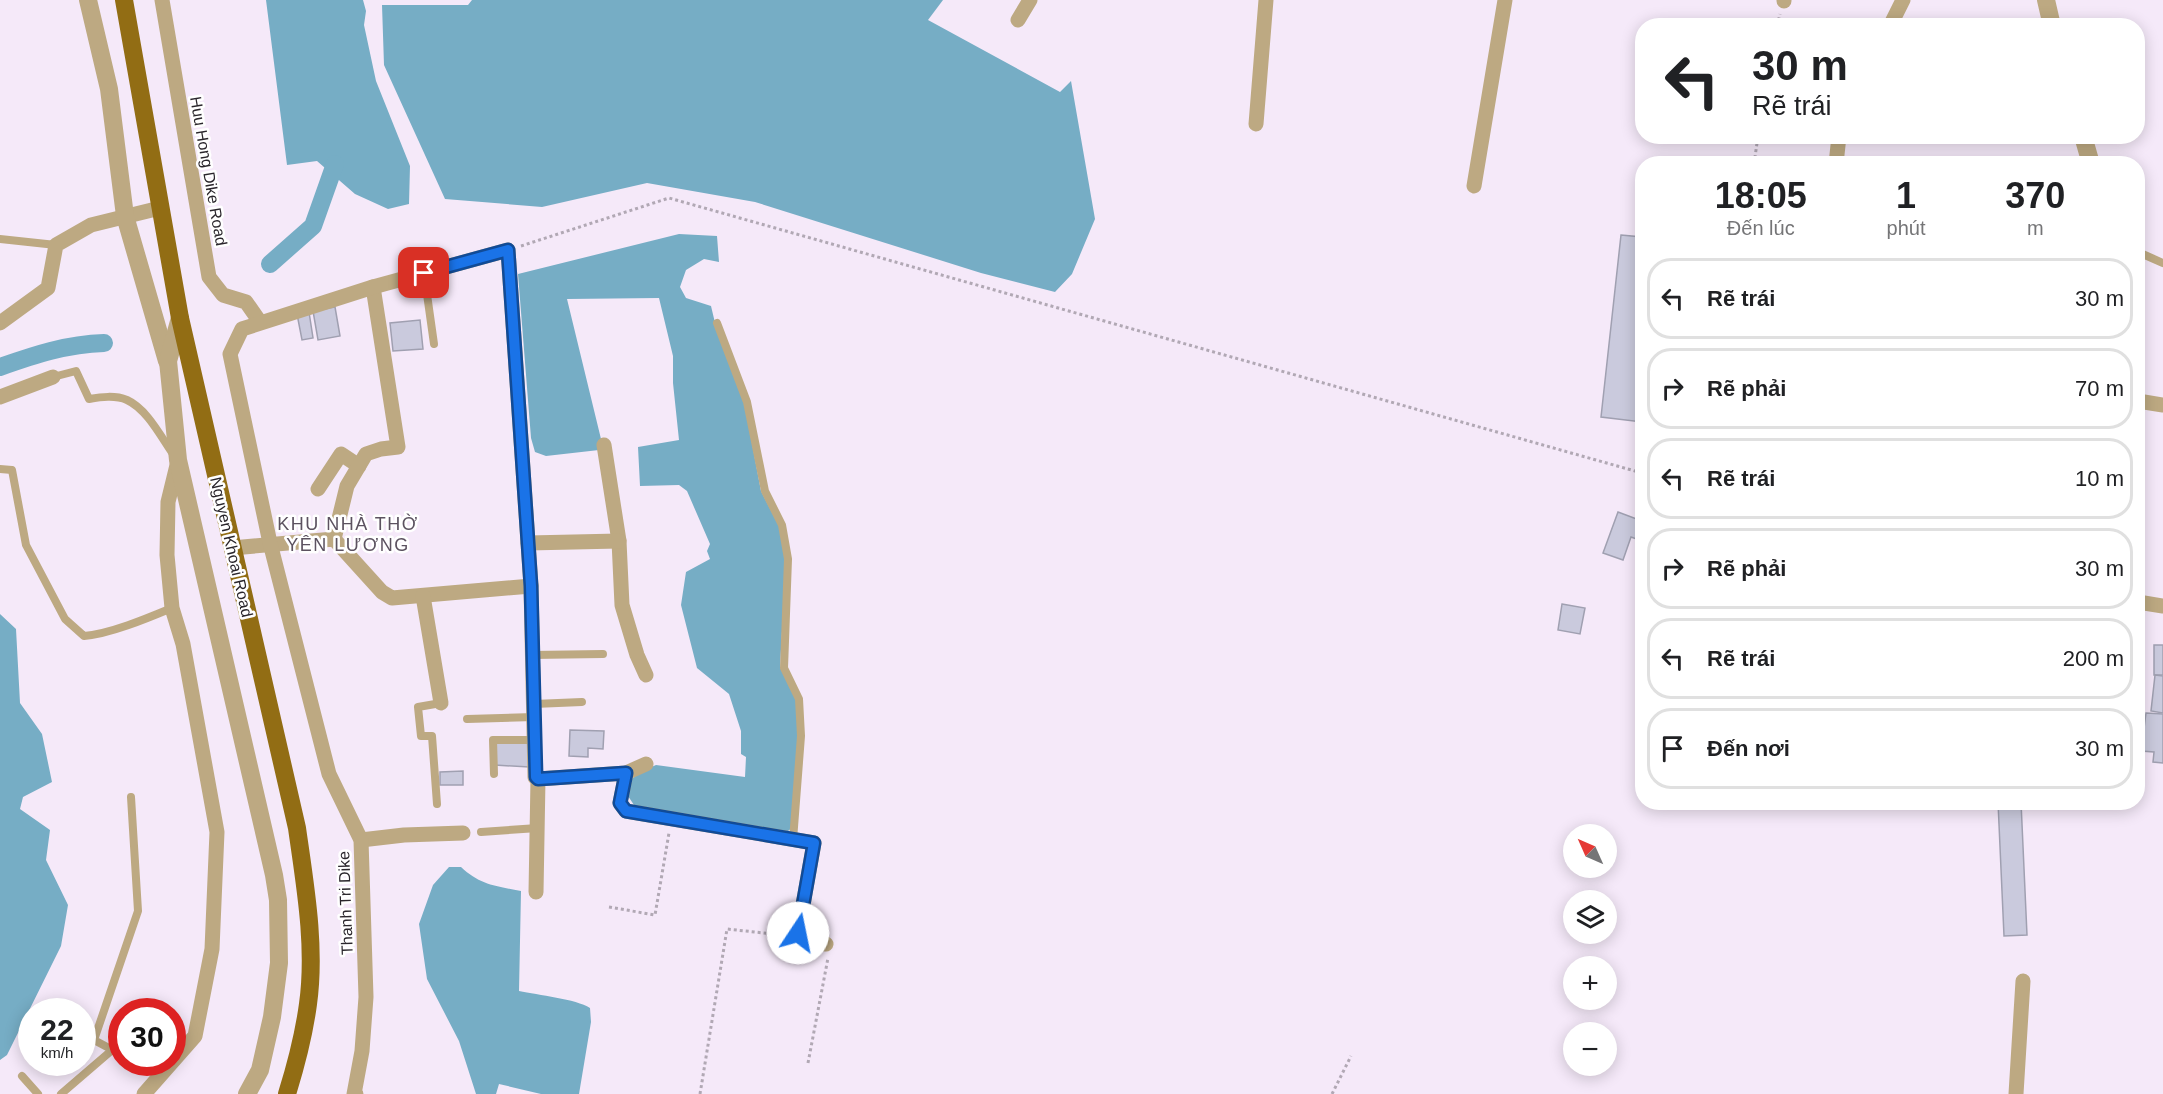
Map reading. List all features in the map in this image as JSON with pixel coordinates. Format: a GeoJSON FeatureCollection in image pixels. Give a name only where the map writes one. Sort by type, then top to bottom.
{"type":"FeatureCollection","features":[{"type":"Feature","properties":{"kind":"main road","name":"Nguyen Khoai Road"},"geometry":{"type":"LineString","coordinates":[[124,0],[180,318],[297,828],[307,897],[310,960],[308,1003],[299,1053],[286,1094]]}},
{"type":"Feature","properties":{"kind":"street"},"geometry":{"type":"LineString","coordinates":[[88,0],[109,89],[125,216],[168,361],[178,460],[278,900],[279,963],[272,1017],[260,1070],[247,1094]]}},
{"type":"Feature","properties":{"kind":"street","name":"Huu Hong Dike Road"},"geometry":{"type":"LineString","coordinates":[[162,0],[209,277],[223,295],[246,302],[260,322]]}},
{"type":"Feature","properties":{"kind":"street"},"geometry":{"type":"LineString","coordinates":[[1018,20],[1030,0]]}},
{"type":"Feature","properties":{"kind":"street"},"geometry":{"type":"LineString","coordinates":[[1256,124],[1266,0]]}},
{"type":"Feature","properties":{"kind":"street"},"geometry":{"type":"LineString","coordinates":[[1474,186],[1505,0]]}},
{"type":"Feature","properties":{"kind":"street"},"geometry":{"type":"LineString","coordinates":[[1894,18],[1903,0]]}},
{"type":"Feature","properties":{"kind":"street"},"geometry":{"type":"LineString","coordinates":[[2046,0],[2050,18]]}},
{"type":"Feature","properties":{"kind":"street"},"geometry":{"type":"LineString","coordinates":[[0,323],[48,288],[56,245],[91,225],[160,208]]}},
{"type":"Feature","properties":{"kind":"street"},"geometry":{"type":"LineString","coordinates":[[508,250],[531,586],[534,740],[538,779],[536,892]]}},
{"type":"Feature","properties":{"kind":"street","name":"Thanh Tri Dike"},"geometry":{"type":"LineString","coordinates":[[355,1094],[362,1051],[366,997],[362,840],[329,774],[270,543],[230,354],[242,329],[260,322],[373,287],[508,250]]}},
{"type":"Feature","properties":{"kind":"street"},"geometry":{"type":"LineString","coordinates":[[334,539],[347,486],[366,454],[398,447],[373,287]]}},
{"type":"Feature","properties":{"kind":"street"},"geometry":{"type":"LineString","coordinates":[[168,361],[180,318]]}},
{"type":"Feature","properties":{"kind":"street"},"geometry":{"type":"LineString","coordinates":[[0,397],[53,377]]}},
{"type":"Feature","properties":{"kind":"street"},"geometry":{"type":"LineString","coordinates":[[2145,402],[2163,405]]}},
{"type":"Feature","properties":{"kind":"street"},"geometry":{"type":"LineString","coordinates":[[604,446],[620,541],[622,605],[637,655],[646,675]]}},
{"type":"Feature","properties":{"kind":"street"},"geometry":{"type":"LineString","coordinates":[[318,489],[341,454],[359,466]]}},
{"type":"Feature","properties":{"kind":"street"},"geometry":{"type":"LineString","coordinates":[[178,460],[168,502],[166,555],[172,608],[183,644],[217,832],[212,949],[195,1036],[186,1047]]}},
{"type":"Feature","properties":{"kind":"street"},"geometry":{"type":"LineString","coordinates":[[334,539],[382,592],[392,598],[531,586]]}},
{"type":"Feature","properties":{"kind":"street"},"geometry":{"type":"LineString","coordinates":[[232,548],[334,539]]}},
{"type":"Feature","properties":{"kind":"street"},"geometry":{"type":"LineString","coordinates":[[528,543],[620,541]]}},
{"type":"Feature","properties":{"kind":"street"},"geometry":{"type":"LineString","coordinates":[[423,596],[441,703]]}},
{"type":"Feature","properties":{"kind":"street"},"geometry":{"type":"LineString","coordinates":[[2145,603],[2163,606]]}},
{"type":"Feature","properties":{"kind":"street"},"geometry":{"type":"LineString","coordinates":[[538,779],[626,773],[645,764]]}},
{"type":"Feature","properties":{"kind":"street"},"geometry":{"type":"LineString","coordinates":[[626,773],[620,803],[626,811],[814,843],[798,933],[804,941],[826,944]]}},
{"type":"Feature","properties":{"kind":"street"},"geometry":{"type":"LineString","coordinates":[[362,840],[463,834]]}},
{"type":"Feature","properties":{"kind":"street"},"geometry":{"type":"LineString","coordinates":[[2016,1094],[2023,981]]}},
{"type":"Feature","properties":{"kind":"street"},"geometry":{"type":"LineString","coordinates":[[144,1094],[161,1076]]}},
{"type":"Feature","properties":{"kind":"lane"},"geometry":{"type":"LineString","coordinates":[[1,236],[56,245]]}},
{"type":"Feature","properties":{"kind":"lane"},"geometry":{"type":"LineString","coordinates":[[2145,255],[2163,263]]}},
{"type":"Feature","properties":{"kind":"lane"},"geometry":{"type":"LineString","coordinates":[[424,273],[434,344]]}},
{"type":"Feature","properties":{"kind":"lane"},"geometry":{"type":"LineString","coordinates":[[717,322],[747,402],[765,491],[782,525],[788,559],[784,668],[799,699],[801,736],[793,840]]}},
{"type":"Feature","properties":{"kind":"lane"},"geometry":{"type":"LineString","coordinates":[[53,377],[76,371],[89,399],[106,396],[126,400],[145,415],[178,460]]}},
{"type":"Feature","properties":{"kind":"lane"},"geometry":{"type":"LineString","coordinates":[[0,469],[12,470],[26,545],[65,619],[77,631],[84,636],[93,635],[172,608]]}},
{"type":"Feature","properties":{"kind":"lane"},"geometry":{"type":"LineString","coordinates":[[532,655],[603,654]]}},
{"type":"Feature","properties":{"kind":"lane"},"geometry":{"type":"LineString","coordinates":[[468,719],[582,702]]}},
{"type":"Feature","properties":{"kind":"lane"},"geometry":{"type":"LineString","coordinates":[[437,804],[432,736],[421,736],[418,707],[441,703]]}},
{"type":"Feature","properties":{"kind":"lane"},"geometry":{"type":"LineString","coordinates":[[494,774],[493,740],[534,740]]}},
{"type":"Feature","properties":{"kind":"lane"},"geometry":{"type":"LineString","coordinates":[[108,998],[138,911],[131,797]]}},
{"type":"Feature","properties":{"kind":"lane"},"geometry":{"type":"LineString","coordinates":[[481,832],[538,828]]}},
{"type":"Feature","properties":{"kind":"lane"},"geometry":{"type":"LineString","coordinates":[[108,999],[94,1040],[108,1049]]}},
{"type":"Feature","properties":{"kind":"lane"},"geometry":{"type":"LineString","coordinates":[[61,1094],[108,1054]]}},
{"type":"Feature","properties":{"kind":"lane"},"geometry":{"type":"LineString","coordinates":[[22,1076],[39,1094]]}},
{"type":"Feature","properties":{"kind":"path"},"geometry":{"type":"LineString","coordinates":[[508,250],[669,198],[1635,471]]}},
{"type":"Feature","properties":{"kind":"path"},"geometry":{"type":"LineString","coordinates":[[609,907],[655,915],[671,819]]}},
{"type":"Feature","properties":{"kind":"path"},"geometry":{"type":"LineString","coordinates":[[699,1094],[727,929],[801,937]]}},
{"type":"Feature","properties":{"kind":"path"},"geometry":{"type":"LineString","coordinates":[[808,1063],[830,946],[826,944]]}},
{"type":"Feature","properties":{"kind":"path"},"geometry":{"type":"LineString","coordinates":[[1332,1094],[1351,1056]]}},
{"type":"Feature","properties":{"kind":"water"},"geometry":{"type":"Polygon","coordinates":[[[266,0],[363,0],[366,11],[364,25],[376,81],[410,166],[409,204],[388,209],[355,194],[317,161],[287,165],[266,0]]]}},
{"type":"Feature","properties":{"kind":"water"},"geometry":{"type":"Polygon","coordinates":[[[472,0],[943,0],[928,20],[1060,92],[1071,81],[1095,219],[1072,274],[1055,292],[981,273],[755,202],[647,183],[542,207],[445,199],[384,65],[382,5],[468,5],[472,0]]]}},
{"type":"Feature","properties":{"kind":"water"},"geometry":{"type":"Polygon","coordinates":[[[679,234],[717,236],[719,262],[704,259],[686,270],[680,287],[686,298],[711,306],[716,327],[745,406],[761,491],[780,528],[786,560],[780,667],[798,704],[797,780],[792,828],[784,834],[636,808],[628,796],[632,779],[640,772],[656,765],[745,777],[746,757],[741,754],[741,731],[729,694],[697,668],[681,605],[686,572],[710,559],[707,551],[710,544],[687,491],[679,485],[640,486],[638,447],[679,440],[673,383],[673,356],[659,298],[567,299],[601,439],[599,450],[546,456],[535,452],[531,438],[518,274],[679,234]]]}},
{"type":"Feature","properties":{"kind":"water"},"geometry":{"type":"Polygon","coordinates":[[[0,614],[16,629],[20,703],[42,734],[52,782],[23,797],[20,809],[50,830],[46,860],[68,905],[61,946],[35,998],[18,998],[18,1033],[7,1055],[0,1060],[0,614]]]}},
{"type":"Feature","properties":{"kind":"water"},"geometry":{"type":"Polygon","coordinates":[[[449,867],[461,867],[482,881],[521,891],[519,991],[566,1000],[590,1008],[591,1022],[579,1094],[541,1094],[499,1084],[496,1094],[476,1094],[459,1041],[427,979],[419,924],[433,885],[449,867]]]}},
{"type":"Feature","properties":{"kind":"building"},"geometry":{"type":"Polygon","coordinates":[[[1621,235],[1635,236],[1635,421],[1601,417],[1621,235]]]}},
{"type":"Feature","properties":{"kind":"building"},"geometry":{"type":"Polygon","coordinates":[[[335,307],[340,336],[318,340],[313,311],[335,307]]]}},
{"type":"Feature","properties":{"kind":"building"},"geometry":{"type":"Polygon","coordinates":[[[309,312],[313,338],[302,340],[297,314],[309,312]]]}},
{"type":"Feature","properties":{"kind":"building"},"geometry":{"type":"Polygon","coordinates":[[[420,320],[423,349],[393,351],[390,323],[420,320]]]}},
{"type":"Feature","properties":{"kind":"building"},"geometry":{"type":"Polygon","coordinates":[[[1618,512],[1635,518],[1635,538],[1631,537],[1623,560],[1603,553],[1618,512]]]}},
{"type":"Feature","properties":{"kind":"building"},"geometry":{"type":"Polygon","coordinates":[[[1562,604],[1585,608],[1580,634],[1558,630],[1562,604]]]}},
{"type":"Feature","properties":{"kind":"building"},"geometry":{"type":"Polygon","coordinates":[[[2154,645],[2163,645],[2163,675],[2154,675],[2154,645]]]}},
{"type":"Feature","properties":{"kind":"building"},"geometry":{"type":"Polygon","coordinates":[[[2155,675],[2163,676],[2163,713],[2151,711],[2155,675]]]}},
{"type":"Feature","properties":{"kind":"building"},"geometry":{"type":"Polygon","coordinates":[[[2146,713],[2163,714],[2163,763],[2153,762],[2154,752],[2145,751],[2146,713]]]}},
{"type":"Feature","properties":{"kind":"building"},"geometry":{"type":"Polygon","coordinates":[[[570,730],[604,731],[603,749],[588,748],[588,757],[569,756],[570,730]]]}},
{"type":"Feature","properties":{"kind":"building"},"geometry":{"type":"Polygon","coordinates":[[[496,741],[530,742],[529,767],[495,765],[496,741]]]}},
{"type":"Feature","properties":{"kind":"building"},"geometry":{"type":"Polygon","coordinates":[[[463,771],[463,785],[440,785],[440,772],[463,771]]]}},
{"type":"Feature","properties":{"kind":"building"},"geometry":{"type":"Polygon","coordinates":[[[1998,810],[2021,810],[2027,935],[2004,936],[1998,810]]]}},
{"type":"Feature","properties":{"kind":"waterway"},"geometry":{"type":"LineString","coordinates":[[270,264],[313,226],[335,164]]}},
{"type":"Feature","properties":{"kind":"waterway"},"geometry":{"type":"LineString","coordinates":[[0,367],[38,354],[104,343]]}},
{"type":"Feature","properties":{"kind":"district","name":"KHU NHÀ THỜ YÊN LƯƠNG"},"geometry":{"type":"Point","coordinates":[348,534]}},
{"type":"Feature","properties":{"kind":"route"},"geometry":{"type":"LineString","coordinates":[[424,273],[508,250],[531,586],[536,777],[538,779],[626,773],[620,803],[626,811],[814,843],[798,933]]}}]}
